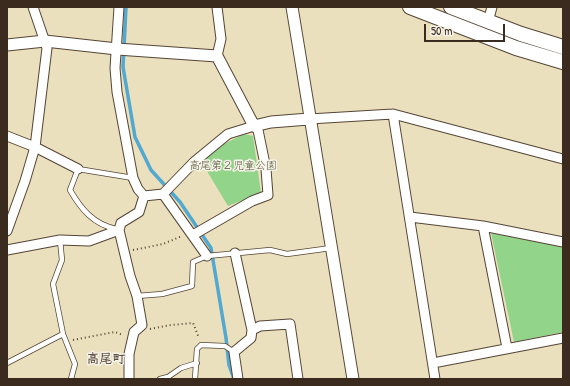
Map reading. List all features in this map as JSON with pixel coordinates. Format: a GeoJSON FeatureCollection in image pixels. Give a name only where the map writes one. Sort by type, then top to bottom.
{"type":"FeatureCollection","features":[{"type":"Feature","properties":{"kind":"main road"},"geometry":{"type":"LineString","coordinates":[[410,7],[516,48],[563,62]]}},
{"type":"Feature","properties":{"kind":"main road"},"geometry":{"type":"LineString","coordinates":[[451,7],[488,22],[563,47]]}},
{"type":"Feature","properties":{"kind":"street"},"geometry":{"type":"LineString","coordinates":[[7,231],[25,181],[35,147],[47,48],[33,7]]}},
{"type":"Feature","properties":{"kind":"street"},"geometry":{"type":"LineString","coordinates":[[119,7],[115,68],[117,92],[133,178],[138,190],[144,196]]}},
{"type":"Feature","properties":{"kind":"street"},"geometry":{"type":"LineString","coordinates":[[193,234],[252,201],[268,195],[266,169],[258,130],[254,126],[217,56],[221,39],[217,7]]}},
{"type":"Feature","properties":{"kind":"street"},"geometry":{"type":"LineString","coordinates":[[292,7],[353,379]]}},
{"type":"Feature","properties":{"kind":"street"},"geometry":{"type":"LineString","coordinates":[[488,22],[492,7]]}},
{"type":"Feature","properties":{"kind":"street"},"geometry":{"type":"LineString","coordinates":[[7,45],[45,41],[117,49],[217,56]]}},
{"type":"Feature","properties":{"kind":"street"},"geometry":{"type":"LineString","coordinates":[[393,114],[435,379]]}},
{"type":"Feature","properties":{"kind":"street"},"geometry":{"type":"LineString","coordinates":[[144,196],[163,194],[194,162],[228,134],[270,122],[309,118],[393,114],[563,159]]}},
{"type":"Feature","properties":{"kind":"street"},"geometry":{"type":"LineString","coordinates":[[7,136],[35,147],[78,169]]}},
{"type":"Feature","properties":{"kind":"street"},"geometry":{"type":"LineString","coordinates":[[163,194],[193,234],[207,256]]}},
{"type":"Feature","properties":{"kind":"street"},"geometry":{"type":"LineString","coordinates":[[129,379],[129,354],[134,338],[134,332],[142,325],[137,296],[130,276],[126,251],[119,230],[122,223],[139,212],[144,196]]}},
{"type":"Feature","properties":{"kind":"street"},"geometry":{"type":"LineString","coordinates":[[410,217],[483,226],[563,242]]}},
{"type":"Feature","properties":{"kind":"street"},"geometry":{"type":"LineString","coordinates":[[483,226],[507,348]]}},
{"type":"Feature","properties":{"kind":"street"},"geometry":{"type":"LineString","coordinates":[[7,250],[60,240],[89,241],[119,230]]}},
{"type":"Feature","properties":{"kind":"street"},"geometry":{"type":"LineString","coordinates":[[235,253],[252,330],[251,338],[234,352],[238,379]]}},
{"type":"Feature","properties":{"kind":"street"},"geometry":{"type":"LineString","coordinates":[[252,330],[260,326],[290,324],[298,379]]}},
{"type":"Feature","properties":{"kind":"street"},"geometry":{"type":"LineString","coordinates":[[433,363],[563,338]]}},
{"type":"Feature","properties":{"kind":"lane"},"geometry":{"type":"LineString","coordinates":[[119,230],[103,226],[91,218],[77,202],[70,190],[78,169],[133,178]]}},
{"type":"Feature","properties":{"kind":"lane"},"geometry":{"type":"LineString","coordinates":[[60,240],[62,260],[53,284],[65,342],[75,364],[71,379]]}},
{"type":"Feature","properties":{"kind":"lane"},"geometry":{"type":"LineString","coordinates":[[137,296],[162,294],[192,286],[193,262],[207,256],[270,250],[287,254],[331,248]]}},
{"type":"Feature","properties":{"kind":"lane"},"geometry":{"type":"LineString","coordinates":[[7,363],[63,334]]}},
{"type":"Feature","properties":{"kind":"lane"},"geometry":{"type":"LineString","coordinates":[[194,379],[197,363],[197,348],[201,345],[225,346],[234,352]]}},
{"type":"Feature","properties":{"kind":"lane"},"geometry":{"type":"LineString","coordinates":[[160,379],[168,377],[181,368],[197,363]]}},
{"type":"Feature","properties":{"kind":"path"},"geometry":{"type":"LineString","coordinates":[[126,251],[163,244],[180,236],[193,234]]}},
{"type":"Feature","properties":{"kind":"path"},"geometry":{"type":"LineString","coordinates":[[142,325],[148,329],[171,324],[194,323],[201,345]]}},
{"type":"Feature","properties":{"kind":"path"},"geometry":{"type":"LineString","coordinates":[[65,342],[115,332],[134,338]]}},
{"type":"Feature","properties":{"kind":"green space","name":"高尾第２児童公園"},"geometry":{"type":"Polygon","coordinates":[[[244,134],[253,136],[261,193],[228,206],[202,163],[206,153],[244,134]]]}},
{"type":"Feature","properties":{"kind":"green space"},"geometry":{"type":"Polygon","coordinates":[[[491,233],[563,247],[563,332],[514,342],[491,233]]]}},
{"type":"Feature","properties":{"kind":"waterway"},"geometry":{"type":"LineString","coordinates":[[126,7],[123,67],[135,137],[151,170],[180,202],[211,248],[229,365],[234,379]]}},
{"type":"Feature","properties":{"kind":"district","name":"高尾町"},"geometry":{"type":"Point","coordinates":[106,360]}}]}
